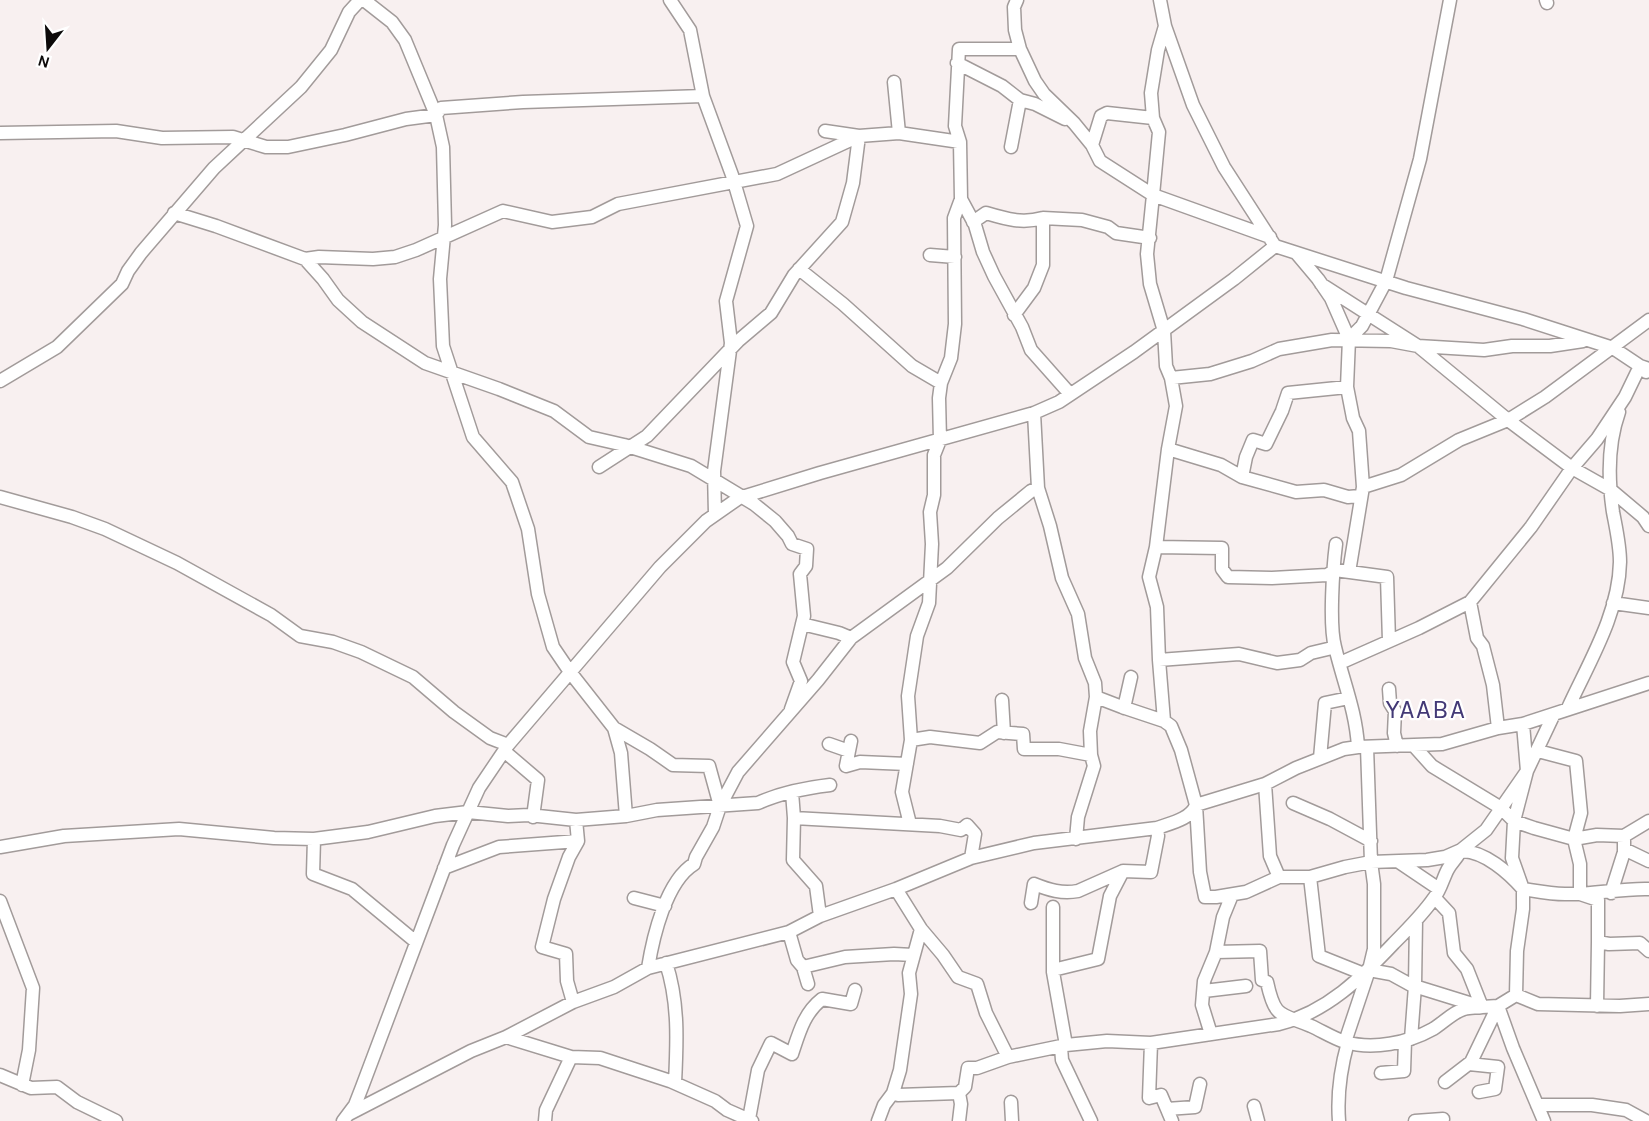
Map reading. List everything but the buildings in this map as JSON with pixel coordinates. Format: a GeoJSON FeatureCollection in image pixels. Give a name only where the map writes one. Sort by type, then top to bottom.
{"type":"FeatureCollection","features":[{"type":"Feature","properties":{"kind":"street"},"geometry":{"type":"LineString","coordinates":[[0,381],[57,347],[122,284],[128,271],[174,213],[214,168],[301,87],[331,50],[335,37],[349,12],[362,0],[392,22],[405,40],[436,115],[443,147],[444,237],[440,279],[443,346],[473,437],[512,482],[528,529],[538,594],[553,647],[614,728],[673,765],[709,766],[720,806]]}},
{"type":"Feature","properties":{"kind":"street"},"geometry":{"type":"LineString","coordinates":[[670,0],[690,30],[703,96],[747,226],[726,301],[731,348],[720,418],[714,480],[716,514]]}},
{"type":"Feature","properties":{"kind":"street"},"geometry":{"type":"LineString","coordinates":[[1017,0],[1014,7],[1015,30],[1020,49],[1035,81],[1044,94],[1074,123],[1092,145],[1100,160],[1153,195],[1273,241],[1297,254],[1523,319],[1613,348],[1646,370],[1531,527],[1470,602],[1439,619],[1340,663]]}},
{"type":"Feature","properties":{"kind":"street"},"geometry":{"type":"LineString","coordinates":[[1160,0],[1165,26],[1192,105],[1224,167],[1273,241]]}},
{"type":"Feature","properties":{"kind":"street"},"geometry":{"type":"LineString","coordinates":[[1349,339],[1362,326],[1386,281],[1420,159],[1450,0]]}},
{"type":"Feature","properties":{"kind":"street"},"geometry":{"type":"LineString","coordinates":[[1164,721],[1157,607],[1149,577],[1156,547],[1168,449],[1176,406],[1171,378],[1166,366],[1164,331],[1150,284],[1147,254],[1159,132],[1152,118],[1152,80],[1165,26]]}},
{"type":"Feature","properties":{"kind":"street"},"geometry":{"type":"LineString","coordinates":[[910,824],[902,792],[911,740],[908,696],[917,636],[929,603],[928,582],[932,544],[930,512],[934,495],[934,455],[940,440],[939,398],[941,383],[951,358],[955,324],[954,218],[961,199],[960,142],[955,126],[957,63],[959,49],[1020,49]]}},
{"type":"Feature","properties":{"kind":"street"},"geometry":{"type":"LineString","coordinates":[[957,63],[1002,86],[1020,100],[1035,104],[1074,123]]}},
{"type":"Feature","properties":{"kind":"street"},"geometry":{"type":"LineString","coordinates":[[894,82],[899,133]]}},
{"type":"Feature","properties":{"kind":"street"},"geometry":{"type":"LineString","coordinates":[[0,133],[116,131],[162,138],[233,137],[266,147],[288,147],[406,119],[436,115],[441,108],[467,105],[703,96]]}},
{"type":"Feature","properties":{"kind":"street"},"geometry":{"type":"LineString","coordinates":[[1011,147],[1020,100]]}},
{"type":"Feature","properties":{"kind":"street"},"geometry":{"type":"LineString","coordinates":[[1092,145],[1101,116],[1107,113],[1152,118]]}},
{"type":"Feature","properties":{"kind":"street"},"geometry":{"type":"LineString","coordinates":[[825,131],[859,136],[899,133],[960,142]]}},
{"type":"Feature","properties":{"kind":"street"},"geometry":{"type":"LineString","coordinates":[[304,259],[319,256],[373,259],[395,257],[503,211],[552,222],[592,217],[618,204],[777,174],[859,136]]}},
{"type":"Feature","properties":{"kind":"street"},"geometry":{"type":"LineString","coordinates":[[599,467],[647,436],[731,348],[771,313],[798,269],[842,222],[854,183],[859,136]]}},
{"type":"Feature","properties":{"kind":"street"},"geometry":{"type":"LineString","coordinates":[[961,199],[973,222],[983,252],[1031,350],[1071,394]]}},
{"type":"Feature","properties":{"kind":"street"},"geometry":{"type":"LineString","coordinates":[[174,213],[304,259],[323,279],[338,300],[362,322],[425,363],[554,411],[589,437],[630,446],[691,466],[744,496],[775,521],[792,544],[807,549],[806,566],[800,574],[804,616],[793,662],[801,681],[791,709]]}},
{"type":"Feature","properties":{"kind":"street"},"geometry":{"type":"LineString","coordinates":[[973,222],[986,213],[1029,222],[1043,218],[1082,220],[1108,227],[1116,233],[1150,238]]}},
{"type":"Feature","properties":{"kind":"street"},"geometry":{"type":"LineString","coordinates":[[1014,315],[1034,288],[1043,265],[1043,218]]}},
{"type":"Feature","properties":{"kind":"street"},"geometry":{"type":"LineString","coordinates":[[346,1117],[363,1087],[444,868],[479,788],[506,748],[570,672],[660,567],[706,521],[744,496],[820,472],[1034,413],[1059,402],[1164,331],[1273,241]]}},
{"type":"Feature","properties":{"kind":"street"},"geometry":{"type":"LineString","coordinates":[[1297,254],[1331,298],[1349,339],[1347,387],[1353,418],[1359,431],[1361,491],[1349,572]]}},
{"type":"Feature","properties":{"kind":"street"},"geometry":{"type":"LineString","coordinates":[[930,255],[955,257]]}},
{"type":"Feature","properties":{"kind":"street"},"geometry":{"type":"LineString","coordinates":[[798,269],[843,304],[912,366],[941,383]]}},
{"type":"Feature","properties":{"kind":"street"},"geometry":{"type":"LineString","coordinates":[[1321,284],[1418,346],[1508,420],[1572,468],[1611,490],[1649,526]]}},
{"type":"Feature","properties":{"kind":"street"},"geometry":{"type":"LineString","coordinates":[[1168,449],[1221,465],[1242,477],[1296,492],[1324,490],[1348,497],[1401,475],[1459,440],[1508,420],[1613,348],[1649,320]]}},
{"type":"Feature","properties":{"kind":"street"},"geometry":{"type":"LineString","coordinates":[[1171,378],[1210,374],[1296,346],[1349,339],[1484,350],[1512,346],[1550,346],[1587,340]]}},
{"type":"Feature","properties":{"kind":"street"},"geometry":{"type":"LineString","coordinates":[[1242,477],[1246,457],[1253,440],[1266,444],[1288,393],[1347,387]]}},
{"type":"Feature","properties":{"kind":"street"},"geometry":{"type":"LineString","coordinates":[[1568,708],[1603,634],[1617,590],[1620,561],[1610,465],[1612,440],[1625,397]]}},
{"type":"Feature","properties":{"kind":"street"},"geometry":{"type":"LineString","coordinates":[[1034,413],[1038,488],[1050,526],[1062,578],[1078,614],[1084,658],[1095,683],[1096,697],[1090,731],[1094,766],[1078,817],[1076,838]]}},
{"type":"Feature","properties":{"kind":"street"},"geometry":{"type":"LineString","coordinates":[[648,968],[652,944],[672,887],[683,870],[694,864],[738,772],[818,680],[851,638],[968,550],[998,518],[1038,488]]}},
{"type":"Feature","properties":{"kind":"street"},"geometry":{"type":"LineString","coordinates":[[0,497],[105,529],[204,578],[271,615],[300,636],[333,642],[361,652],[413,677],[454,712],[506,748],[538,780],[533,817]]}},
{"type":"Feature","properties":{"kind":"street"},"geometry":{"type":"LineString","coordinates":[[1336,544],[1332,620],[1334,645],[1363,747],[1374,884],[1374,949],[1347,1042],[1339,1098],[1339,1121]]}},
{"type":"Feature","properties":{"kind":"street"},"geometry":{"type":"LineString","coordinates":[[1156,547],[1222,548],[1222,569],[1228,577],[1272,578],[1327,574],[1335,570],[1387,577],[1389,641]]}},
{"type":"Feature","properties":{"kind":"street"},"geometry":{"type":"LineString","coordinates":[[1470,602],[1477,638],[1484,646],[1493,685],[1498,728]]}},
{"type":"Feature","properties":{"kind":"street"},"geometry":{"type":"LineString","coordinates":[[1613,603],[1649,608]]}},
{"type":"Feature","properties":{"kind":"street"},"geometry":{"type":"LineString","coordinates":[[802,624],[851,638]]}},
{"type":"Feature","properties":{"kind":"street"},"geometry":{"type":"LineString","coordinates":[[1159,660],[1239,654],[1277,663],[1300,660],[1332,648],[1334,645]]}},
{"type":"Feature","properties":{"kind":"street"},"geometry":{"type":"LineString","coordinates":[[1124,708],[1131,677]]}},
{"type":"Feature","properties":{"kind":"street"},"geometry":{"type":"LineString","coordinates":[[346,1117],[471,1051],[506,1037],[573,1002],[614,987],[648,968],[789,932],[820,916],[896,889],[971,858],[1034,843],[1157,828],[1193,811],[1196,805],[1265,783],[1344,749],[1442,744],[1498,728],[1523,724],[1649,683]]}},
{"type":"Feature","properties":{"kind":"street"},"geometry":{"type":"LineString","coordinates":[[1389,688],[1390,703],[1395,711],[1394,733],[1397,746]]}},
{"type":"Feature","properties":{"kind":"street"},"geometry":{"type":"LineString","coordinates":[[1096,697],[1164,721],[1171,726],[1181,750],[1196,805],[1200,872],[1204,897],[1246,892],[1279,877],[1310,878],[1371,862],[1426,860],[1445,857],[1461,851],[1477,853],[1514,879],[1523,889],[1563,894],[1649,889]]}},
{"type":"Feature","properties":{"kind":"street"},"geometry":{"type":"LineString","coordinates":[[1320,758],[1324,703],[1349,698]]}},
{"type":"Feature","properties":{"kind":"street"},"geometry":{"type":"LineString","coordinates":[[1002,700],[1004,733]]}},
{"type":"Feature","properties":{"kind":"street"},"geometry":{"type":"LineString","coordinates":[[893,1093],[898,1095],[959,1093],[965,1087],[968,1068],[977,1068],[1008,1057],[1063,1046],[1107,1041],[1151,1043],[1279,1024],[1314,1012],[1340,995],[1367,972],[1437,894],[1449,868],[1461,851],[1486,830],[1527,771],[1554,714]]}},
{"type":"Feature","properties":{"kind":"street"},"geometry":{"type":"LineString","coordinates":[[1516,995],[1517,951],[1523,909],[1523,889],[1512,858],[1514,821],[1527,771],[1523,724]]}},
{"type":"Feature","properties":{"kind":"street"},"geometry":{"type":"LineString","coordinates":[[614,728],[621,753],[626,816]]}},
{"type":"Feature","properties":{"kind":"street"},"geometry":{"type":"LineString","coordinates":[[911,740],[930,737],[980,743],[998,732],[1023,734],[1024,749],[1059,749],[1091,755]]}},
{"type":"Feature","properties":{"kind":"street"},"geometry":{"type":"LineString","coordinates":[[829,744],[850,746],[846,766],[860,762],[907,764]]}},
{"type":"Feature","properties":{"kind":"street"},"geometry":{"type":"LineString","coordinates":[[1414,746],[1432,766],[1501,808],[1514,821],[1574,839],[1597,835],[1624,843],[1649,861]]}},
{"type":"Feature","properties":{"kind":"street"},"geometry":{"type":"LineString","coordinates":[[1538,750],[1576,761],[1581,813],[1574,839],[1580,864],[1580,894]]}},
{"type":"Feature","properties":{"kind":"street"},"geometry":{"type":"LineString","coordinates":[[1265,783],[1270,856],[1279,877]]}},
{"type":"Feature","properties":{"kind":"street"},"geometry":{"type":"LineString","coordinates":[[0,847],[64,836],[179,829],[274,838],[314,839],[368,832],[435,816],[468,812],[576,820],[626,816],[657,810],[758,803],[772,796],[830,785]]}},
{"type":"Feature","properties":{"kind":"street"},"geometry":{"type":"LineString","coordinates":[[792,792],[793,860],[816,886],[820,916]]}},
{"type":"Feature","properties":{"kind":"street"},"geometry":{"type":"LineString","coordinates":[[1293,803],[1330,819],[1371,841]]}},
{"type":"Feature","properties":{"kind":"street"},"geometry":{"type":"LineString","coordinates":[[794,818],[910,824],[961,830],[967,825],[975,834],[971,858]]}},
{"type":"Feature","properties":{"kind":"street"},"geometry":{"type":"LineString","coordinates":[[573,1002],[567,981],[566,954],[542,947],[554,899],[569,857],[578,841],[576,820]]}},
{"type":"Feature","properties":{"kind":"street"},"geometry":{"type":"LineString","coordinates":[[1611,893],[1624,843],[1649,821]]}},
{"type":"Feature","properties":{"kind":"street"},"geometry":{"type":"LineString","coordinates":[[1031,903],[1034,884],[1062,892],[1071,892],[1123,872],[1151,872],[1158,836],[1157,828]]}},
{"type":"Feature","properties":{"kind":"street"},"geometry":{"type":"LineString","coordinates":[[314,839],[313,874],[352,889],[416,942]]}},
{"type":"Feature","properties":{"kind":"street"},"geometry":{"type":"LineString","coordinates":[[444,868],[499,847],[578,841]]}},
{"type":"Feature","properties":{"kind":"street"},"geometry":{"type":"LineString","coordinates":[[1399,862],[1437,894],[1449,913],[1454,953],[1467,969],[1482,1007]]}},
{"type":"Feature","properties":{"kind":"street"},"geometry":{"type":"LineString","coordinates":[[1053,970],[1098,959],[1110,896],[1123,872]]}},
{"type":"Feature","properties":{"kind":"street"},"geometry":{"type":"LineString","coordinates":[[1310,878],[1319,956],[1367,972],[1391,974],[1415,986],[1482,1007]]}},
{"type":"Feature","properties":{"kind":"street"},"geometry":{"type":"LineString","coordinates":[[896,889],[921,929],[958,976],[977,984],[986,1013],[1008,1057]]}},
{"type":"Feature","properties":{"kind":"street"},"geometry":{"type":"LineString","coordinates":[[1580,894],[1598,900],[1597,1006]]}},
{"type":"Feature","properties":{"kind":"street"},"geometry":{"type":"LineString","coordinates":[[1211,1034],[1202,1005],[1204,981],[1216,952],[1223,917],[1232,895]]}},
{"type":"Feature","properties":{"kind":"street"},"geometry":{"type":"LineString","coordinates":[[634,898],[665,906]]}},
{"type":"Feature","properties":{"kind":"street"},"geometry":{"type":"LineString","coordinates":[[0,902],[33,988],[29,1050],[22,1085]]}},
{"type":"Feature","properties":{"kind":"street"},"geometry":{"type":"LineString","coordinates":[[1053,907],[1053,970],[1063,1046],[1062,1060],[1091,1121]]}},
{"type":"Feature","properties":{"kind":"street"},"geometry":{"type":"LineString","coordinates":[[1381,1073],[1404,1071],[1415,986],[1416,920]]}},
{"type":"Feature","properties":{"kind":"street"},"geometry":{"type":"LineString","coordinates":[[878,1121],[884,1105],[893,1093],[900,1070],[911,994],[909,973],[921,929]]}},
{"type":"Feature","properties":{"kind":"street"},"geometry":{"type":"LineString","coordinates":[[789,932],[797,960],[803,967],[808,984]]}},
{"type":"Feature","properties":{"kind":"street"},"geometry":{"type":"LineString","coordinates":[[1598,942],[1640,944],[1649,951]]}},
{"type":"Feature","properties":{"kind":"street"},"geometry":{"type":"LineString","coordinates":[[1216,952],[1260,951],[1262,980],[1267,982],[1271,1001],[1281,1015],[1347,1042],[1374,1045],[1408,1040],[1432,1030],[1462,1009],[1498,1006],[1516,995]]}},
{"type":"Feature","properties":{"kind":"street"},"geometry":{"type":"LineString","coordinates":[[803,967],[845,957],[913,955]]}},
{"type":"Feature","properties":{"kind":"street"},"geometry":{"type":"LineString","coordinates":[[666,963],[670,974],[678,1033],[675,1083]]}},
{"type":"Feature","properties":{"kind":"street"},"geometry":{"type":"LineString","coordinates":[[1203,991],[1246,986]]}},
{"type":"Feature","properties":{"kind":"street"},"geometry":{"type":"LineString","coordinates":[[506,1037],[571,1057],[600,1058],[675,1083],[750,1120],[758,1070],[771,1043],[792,1054],[803,1021],[811,1007],[822,999],[851,1004],[855,990]]}},
{"type":"Feature","properties":{"kind":"street"},"geometry":{"type":"LineString","coordinates":[[1516,995],[1538,1004],[1597,1006],[1649,1004]]}},
{"type":"Feature","properties":{"kind":"street"},"geometry":{"type":"LineString","coordinates":[[1445,1082],[1469,1064],[1498,1006]]}},
{"type":"Feature","properties":{"kind":"street"},"geometry":{"type":"LineString","coordinates":[[1498,1006],[1544,1121]]}},
{"type":"Feature","properties":{"kind":"street"},"geometry":{"type":"LineString","coordinates":[[1151,1043],[1149,1098],[1161,1095],[1172,1121]]}},
{"type":"Feature","properties":{"kind":"street"},"geometry":{"type":"LineString","coordinates":[[545,1121],[546,1110],[571,1057]]}},
{"type":"Feature","properties":{"kind":"street"},"geometry":{"type":"LineString","coordinates":[[1469,1064],[1498,1067],[1495,1089],[1479,1092]]}},
{"type":"Feature","properties":{"kind":"street"},"geometry":{"type":"LineString","coordinates":[[0,1075],[10,1077],[22,1085],[41,1088],[57,1087],[77,1102],[116,1121]]}},
{"type":"Feature","properties":{"kind":"street"},"geometry":{"type":"LineString","coordinates":[[1167,1109],[1195,1107],[1200,1084]]}},
{"type":"Feature","properties":{"kind":"street"},"geometry":{"type":"LineString","coordinates":[[959,1093],[961,1104],[959,1121]]}},
{"type":"Feature","properties":{"kind":"street"},"geometry":{"type":"LineString","coordinates":[[1011,1102],[1012,1121]]}},
{"type":"Feature","properties":{"kind":"street"},"geometry":{"type":"LineString","coordinates":[[1537,1105],[1592,1105],[1626,1110],[1646,1121]]}},
{"type":"Feature","properties":{"kind":"street"},"geometry":{"type":"LineString","coordinates":[[1254,1106],[1258,1121]]}},
{"type":"Feature","properties":{"kind":"street"},"geometry":{"type":"LineString","coordinates":[[1415,1121],[1443,1119]]}},
{"type":"Feature","properties":{"kind":"district","name":"YAABA"},"geometry":{"type":"Point","coordinates":[1426,709]}}]}
